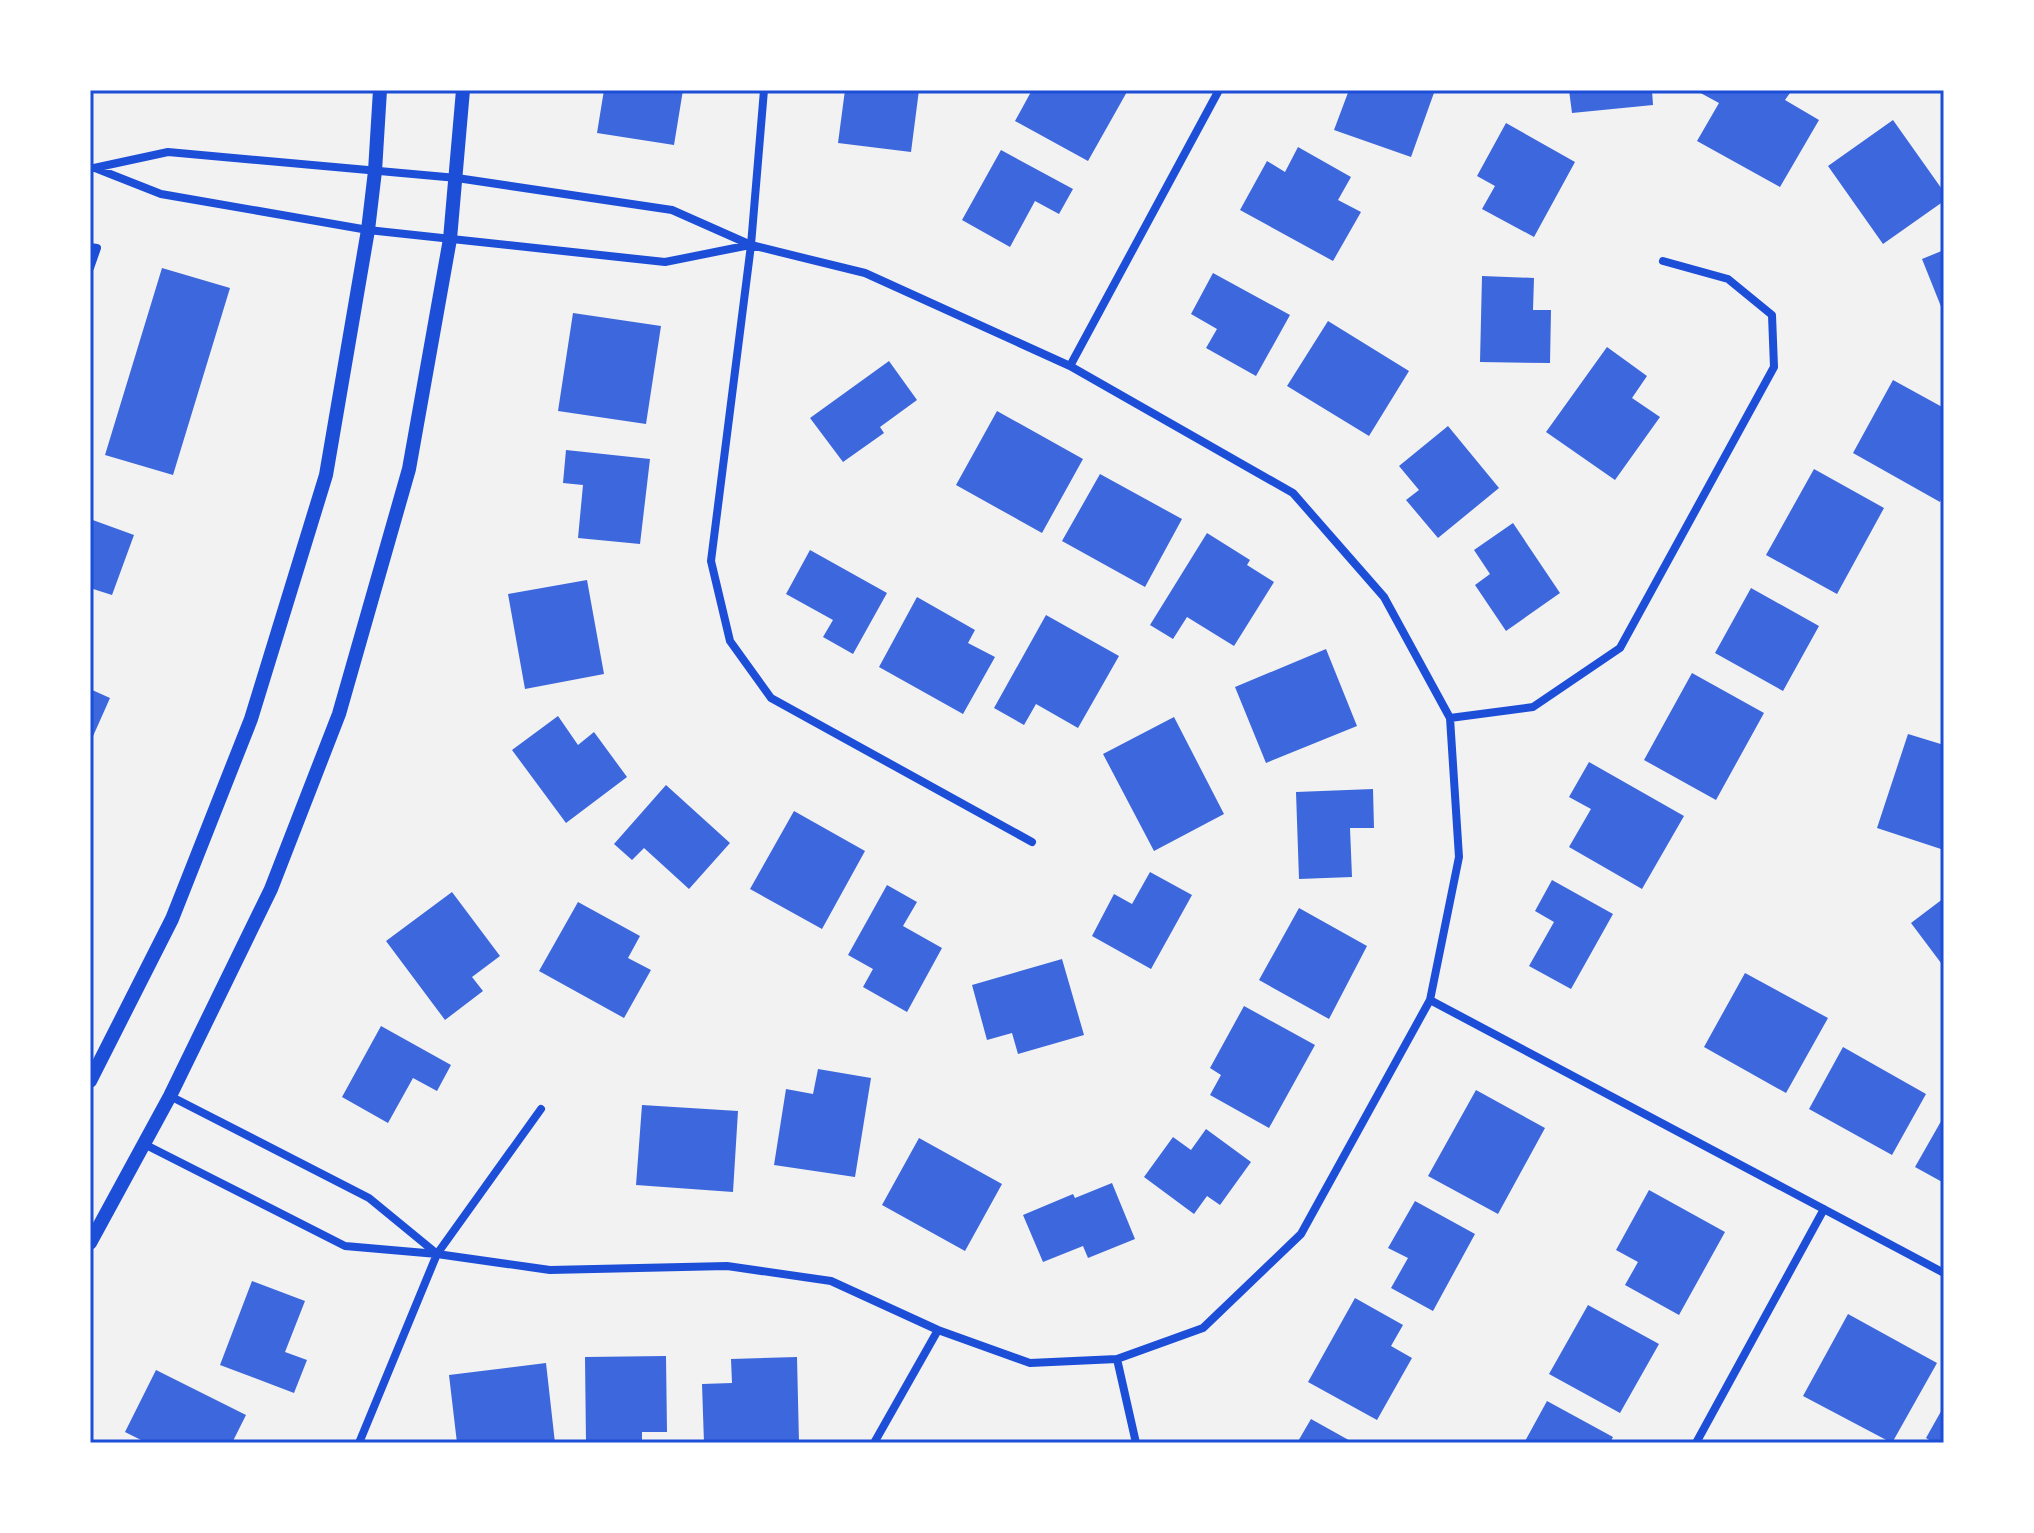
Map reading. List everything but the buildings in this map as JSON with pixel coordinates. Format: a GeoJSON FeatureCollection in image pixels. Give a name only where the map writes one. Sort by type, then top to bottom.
{"type":"FeatureCollection","features":[{"type":"Feature","properties":{"kind":"street"},"geometry":{"type":"LineString","coordinates":[[90,1081],[172,919],[251,719],[326,475],[368,230],[380,90]]}},
{"type":"Feature","properties":{"kind":"street"},"geometry":{"type":"LineString","coordinates":[[90,1243],[170,1096],[271,889],[339,714],[409,469],[450,239],[463,90]]}},
{"type":"Feature","properties":{"kind":"street"},"geometry":{"type":"LineString","coordinates":[[764,90],[751,245],[711,561],[730,641],[771,698],[1032,842]]}},
{"type":"Feature","properties":{"kind":"street"},"geometry":{"type":"LineString","coordinates":[[1070,366],[1219,90]]}},
{"type":"Feature","properties":{"kind":"street"},"geometry":{"type":"LineString","coordinates":[[92,168],[168,152],[457,178],[672,210],[751,245],[865,273],[1070,366],[1293,493],[1384,597],[1450,718],[1459,857],[1430,1000],[1301,1234],[1203,1328],[1117,1359],[1030,1363],[938,1330],[831,1281],[727,1266],[550,1270],[437,1254],[345,1246],[144,1144]]}},
{"type":"Feature","properties":{"kind":"street"},"geometry":{"type":"LineString","coordinates":[[92,168],[161,194],[368,230],[665,262],[751,245]]}},
{"type":"Feature","properties":{"kind":"street"},"geometry":{"type":"LineString","coordinates":[[90,247],[97,248],[90,268]]}},
{"type":"Feature","properties":{"kind":"street"},"geometry":{"type":"LineString","coordinates":[[1450,718],[1533,707],[1620,648],[1774,367],[1772,315],[1728,279],[1663,261]]}},
{"type":"Feature","properties":{"kind":"street"},"geometry":{"type":"LineString","coordinates":[[1430,1000],[1944,1273]]}},
{"type":"Feature","properties":{"kind":"street"},"geometry":{"type":"LineString","coordinates":[[170,1096],[369,1198],[437,1254]]}},
{"type":"Feature","properties":{"kind":"street"},"geometry":{"type":"LineString","coordinates":[[359,1443],[437,1254],[541,1109]]}},
{"type":"Feature","properties":{"kind":"street"},"geometry":{"type":"LineString","coordinates":[[1696,1443],[1824,1209]]}},
{"type":"Feature","properties":{"kind":"street"},"geometry":{"type":"LineString","coordinates":[[874,1443],[938,1330]]}},
{"type":"Feature","properties":{"kind":"street"},"geometry":{"type":"LineString","coordinates":[[1117,1359],[1136,1443]]}}]}
